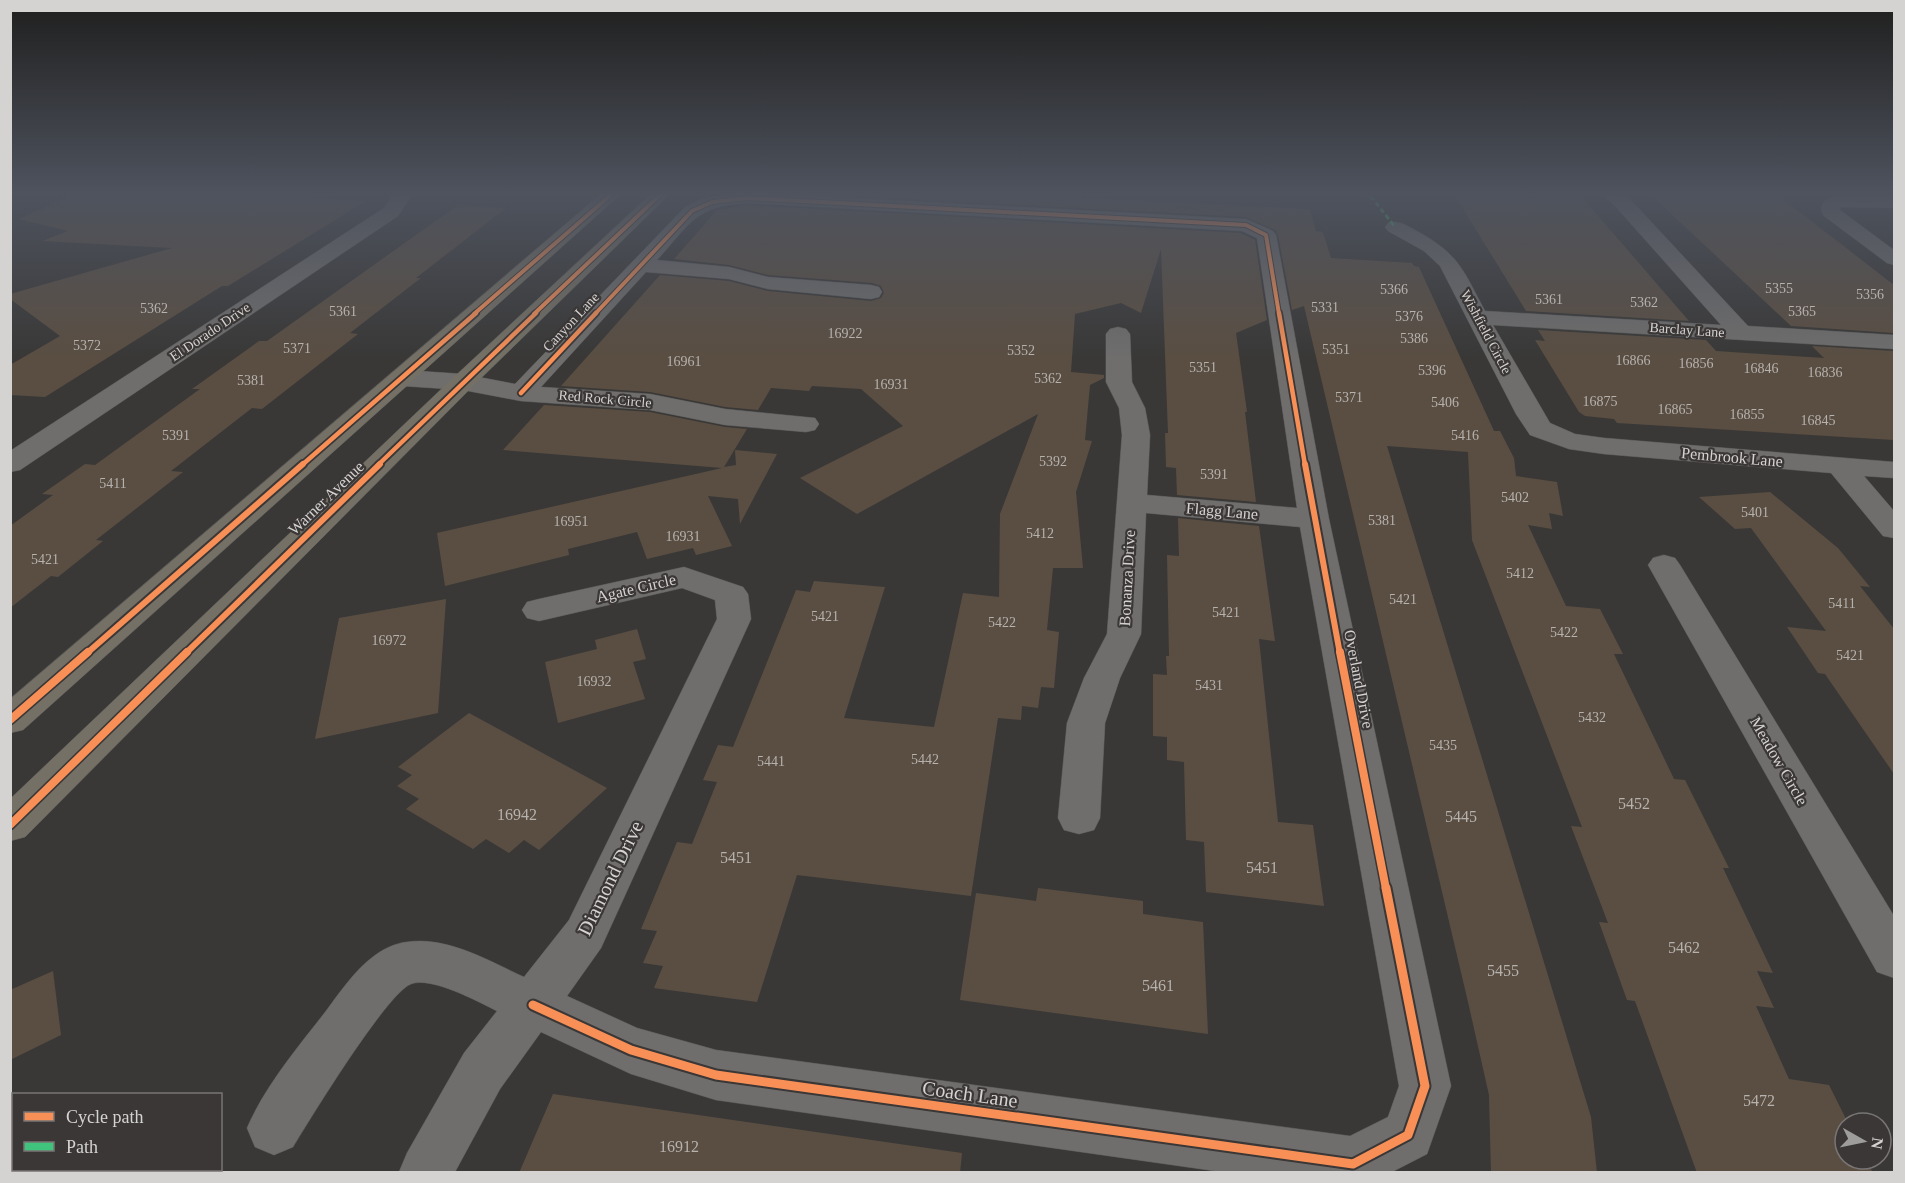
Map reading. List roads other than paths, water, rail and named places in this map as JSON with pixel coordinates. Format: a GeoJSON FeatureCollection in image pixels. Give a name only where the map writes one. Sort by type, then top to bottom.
{"type":"FeatureCollection","features":[{"type":"Feature","properties":{"kind":"main road"},"geometry":{"type":"LineString","coordinates":[[10,720],[550,248]]}},
{"type":"Feature","properties":{"kind":"main road","name":"Warner Avenue"},"geometry":{"type":"LineString","coordinates":[[10,825],[463,382],[604,248]]}},
{"type":"Feature","properties":{"kind":"street","name":"El Dorado Drive"},"geometry":{"type":"LineString","coordinates":[[10,464],[336,248]]}},
{"type":"Feature","properties":{"kind":"street","name":"Canyon Lane"},"geometry":{"type":"LineString","coordinates":[[522,393],[657,248]]}},
{"type":"Feature","properties":{"kind":"street","name":"Overland Drive"},"geometry":{"type":"LineString","coordinates":[[1268,248],[1314,519],[1425,1086],[1408,1136]]}},
{"type":"Feature","properties":{"kind":"street","name":"Wishfield Circle"},"geometry":{"type":"LineString","coordinates":[[1432,248],[1449,263],[1480,317],[1528,414],[1540,429],[1569,441]]}},
{"type":"Feature","properties":{"kind":"street"},"geometry":{"type":"LineString","coordinates":[[1664,248],[1742,334]]}},
{"type":"Feature","properties":{"kind":"street"},"geometry":{"type":"LineString","coordinates":[[1880,248],[1894,259]]}},
{"type":"Feature","properties":{"kind":"street"},"geometry":{"type":"LineString","coordinates":[[641,265],[729,273],[768,283],[871,292]]}},
{"type":"Feature","properties":{"kind":"street","name":"Barclay Lane"},"geometry":{"type":"LineString","coordinates":[[1480,317],[1894,342]]}},
{"type":"Feature","properties":{"kind":"street","name":"Bonanza Drive"},"geometry":{"type":"LineString","coordinates":[[1079,818],[1086,723],[1102,678],[1124,634],[1136,435],[1132,408],[1119,382],[1118,334]]}},
{"type":"Feature","properties":{"kind":"street","name":"Red Rock Circle"},"geometry":{"type":"LineString","coordinates":[[403,378],[463,382],[522,393],[650,402],[725,417],[806,424]]}},
{"type":"Feature","properties":{"kind":"street","name":"Pembrook Lane"},"geometry":{"type":"LineString","coordinates":[[1569,441],[1604,446],[1894,470]]}},
{"type":"Feature","properties":{"kind":"street"},"geometry":{"type":"LineString","coordinates":[[1840,466],[1894,529]]}},
{"type":"Feature","properties":{"kind":"street","name":"Flagg Lane"},"geometry":{"type":"LineString","coordinates":[[1131,503],[1314,519]]}},
{"type":"Feature","properties":{"kind":"street","name":"Meadow Circle"},"geometry":{"type":"LineString","coordinates":[[1664,565],[1894,957]]}},
{"type":"Feature","properties":{"kind":"street","name":"Agate Circle"},"geometry":{"type":"LineString","coordinates":[[539,610],[684,577],[731,594]]}},
{"type":"Feature","properties":{"kind":"street","name":"Diamond Drive"},"geometry":{"type":"LineString","coordinates":[[426,1173],[482,1071],[585,934],[734,619],[731,594]]}},
{"type":"Feature","properties":{"kind":"street","name":"Coach Lane"},"geometry":{"type":"LineString","coordinates":[[274,1128],[374,986],[402,964],[436,964],[461,971],[631,1050],[716,1075],[1353,1164],[1408,1136]]}}]}
